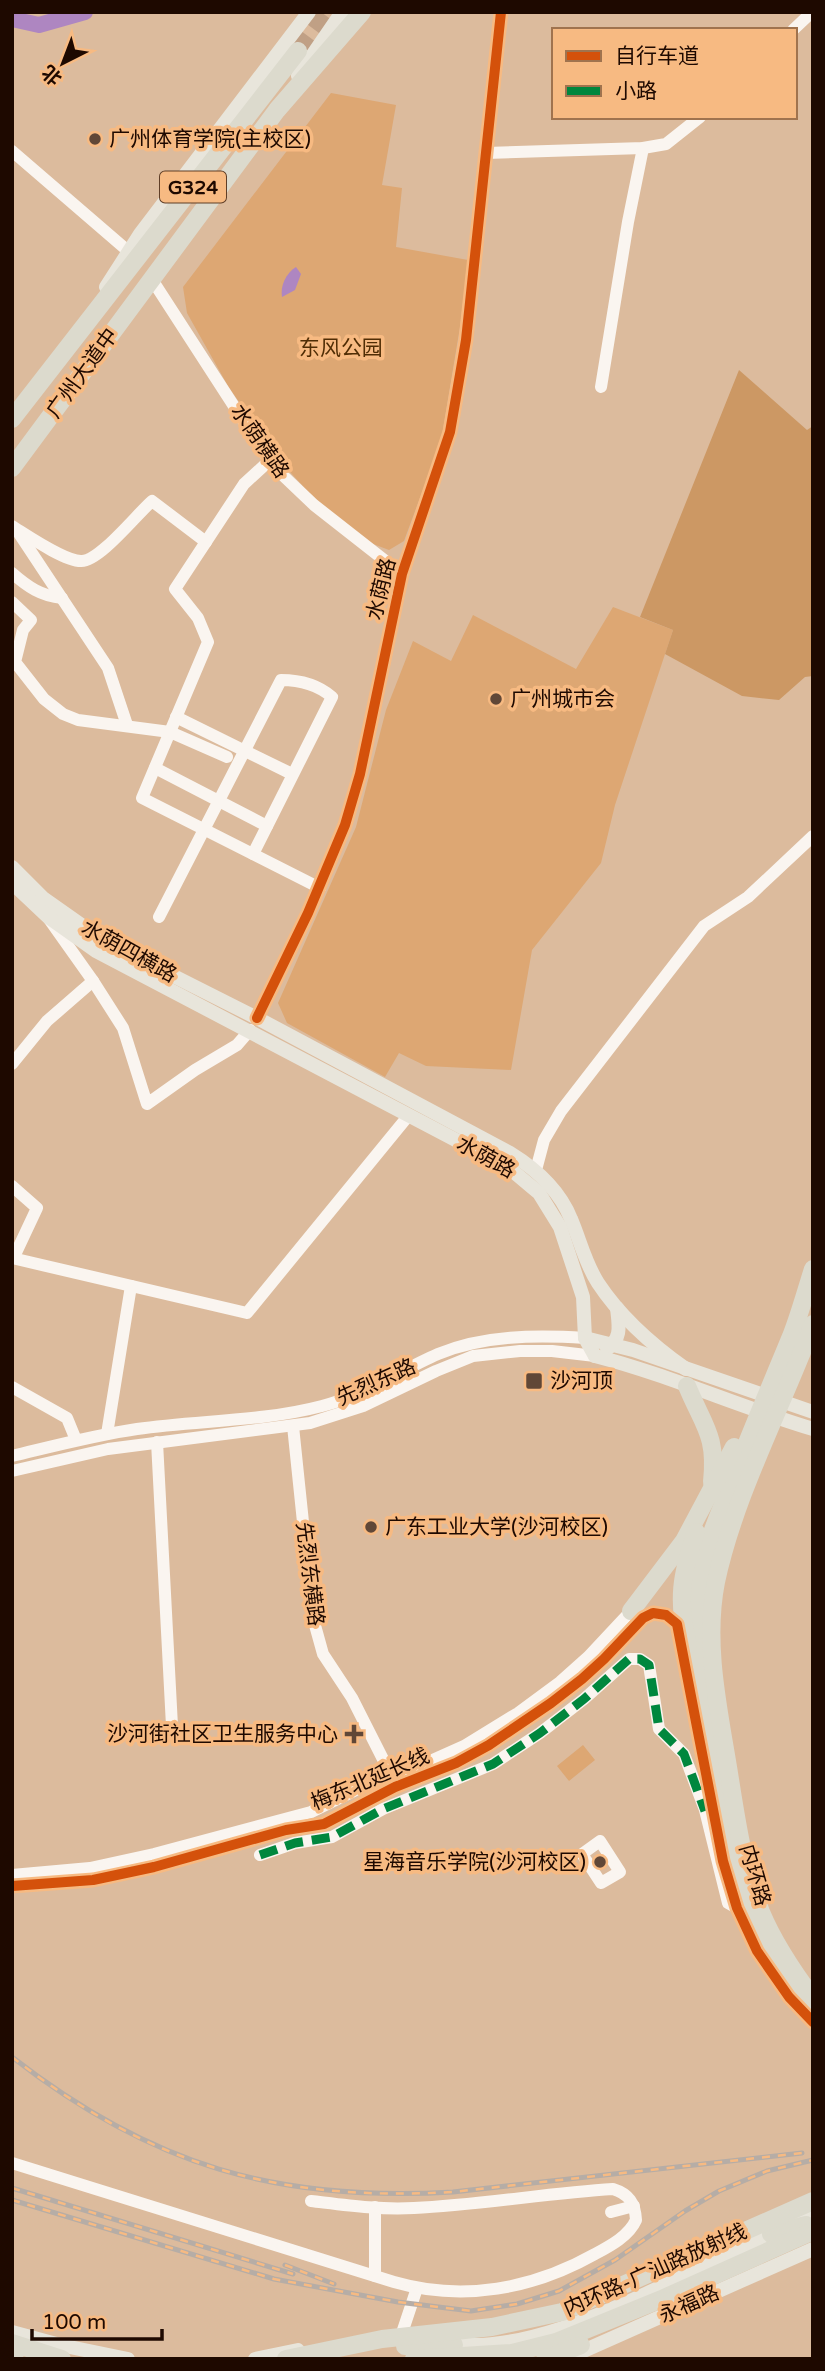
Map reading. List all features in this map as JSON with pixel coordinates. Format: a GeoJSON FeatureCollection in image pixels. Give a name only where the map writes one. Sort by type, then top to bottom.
{"type":"FeatureCollection","features":[{"type":"Feature","properties":{"kind":"highway","name":"G324"},"geometry":{"type":"LineString","coordinates":[[151,278],[277,110],[318,66],[362,12]]}},
{"type":"Feature","properties":{"kind":"highway","name":"G324"},"geometry":{"type":"LineString","coordinates":[[86,322],[300,49]]}},
{"type":"Feature","properties":{"kind":"highway","name":"广州大道中"},"geometry":{"type":"LineString","coordinates":[[12,468],[151,278]]}},
{"type":"Feature","properties":{"kind":"highway","name":"广州大道中"},"geometry":{"type":"LineString","coordinates":[[12,419],[86,322]]}},
{"type":"Feature","properties":{"kind":"highway","name":"内环路"},"geometry":{"type":"LineString","coordinates":[[811,1273],[795,1325],[707,1547],[697,1590],[695,1650],[725,1842],[741,1903],[774,1969],[813,2020]]}},
{"type":"Feature","properties":{"kind":"highway"},"geometry":{"type":"LineString","coordinates":[[631,1611],[695,1523],[775,1362],[811,1273]]}},
{"type":"Feature","properties":{"kind":"highway","name":"内环路"},"geometry":{"type":"LineString","coordinates":[[813,1324],[723,1555],[714,1600],[712,1647],[716,1696],[743,1856],[767,1926],[785,1959],[813,1998]]}},
{"type":"Feature","properties":{"kind":"highway"},"geometry":{"type":"LineString","coordinates":[[686,1378],[705,1421],[713,1448],[712,1483],[685,1565],[680,1601],[705,1723]]}},
{"type":"Feature","properties":{"kind":"highway","name":"内环路-广汕路放射线"},"geometry":{"type":"LineString","coordinates":[[286,2359],[382,2339],[501,2325],[562,2312],[813,2201]]}},
{"type":"Feature","properties":{"kind":"highway"},"geometry":{"type":"LineString","coordinates":[[771,2234],[813,2224]]}},
{"type":"Feature","properties":{"kind":"highway"},"geometry":{"type":"LineString","coordinates":[[414,2359],[512,2353],[556,2342],[664,2298],[813,2231]]}},
{"type":"Feature","properties":{"kind":"highway","name":"内环路-广汕路放射线"},"geometry":{"type":"LineString","coordinates":[[545,2359],[683,2300],[813,2239]]}},
{"type":"Feature","properties":{"kind":"highway"},"geometry":{"type":"LineString","coordinates":[[12,2343],[62,2359]]}},
{"type":"Feature","properties":{"kind":"highway"},"geometry":{"type":"LineString","coordinates":[[295,2359],[367,2349],[454,2345]]}},
{"type":"Feature","properties":{"kind":"main road"},"geometry":{"type":"LineString","coordinates":[[277,110],[300,49],[309,12]]}},
{"type":"Feature","properties":{"kind":"main road"},"geometry":{"type":"LineString","coordinates":[[86,322],[128,251],[300,49],[342,12]]}},
{"type":"Feature","properties":{"kind":"main road","name":"水荫四横路"},"geometry":{"type":"LineString","coordinates":[[12,867],[43,898],[104,941],[253,1024]]}},
{"type":"Feature","properties":{"kind":"main road","name":"水荫四横路"},"geometry":{"type":"LineString","coordinates":[[12,883],[48,917],[96,951],[253,1024]]}},
{"type":"Feature","properties":{"kind":"main road","name":"水荫路"},"geometry":{"type":"LineString","coordinates":[[253,1024],[510,1153],[536,1170],[563,1203],[592,1272],[616,1307],[686,1378]]}},
{"type":"Feature","properties":{"kind":"main road","name":"水荫路"},"geometry":{"type":"LineString","coordinates":[[253,1024],[409,1115],[509,1168],[539,1193],[560,1227],[583,1297],[585,1338],[595,1356]]}},
{"type":"Feature","properties":{"kind":"main road"},"geometry":{"type":"LineString","coordinates":[[595,1356],[613,1345],[620,1329],[616,1307]]}},
{"type":"Feature","properties":{"kind":"main road","name":"先烈东路"},"geometry":{"type":"LineString","coordinates":[[585,1338],[613,1345],[730,1401],[813,1429]]}},
{"type":"Feature","properties":{"kind":"main road","name":"先烈东路"},"geometry":{"type":"LineString","coordinates":[[595,1356],[686,1378],[734,1385],[806,1410]]}},
{"type":"Feature","properties":{"kind":"main road","name":"永福路"},"geometry":{"type":"LineString","coordinates":[[255,2359],[378,2335],[454,2345],[526,2338],[570,2325],[651,2291],[813,2213]]}},
{"type":"Feature","properties":{"kind":"main road","name":"永福路"},"geometry":{"type":"LineString","coordinates":[[564,2359],[813,2249]]}},
{"type":"Feature","properties":{"kind":"main road"},"geometry":{"type":"LineString","coordinates":[[12,2332],[70,2348],[128,2359]]}},
{"type":"Feature","properties":{"kind":"street","name":"水荫路"},"geometry":{"type":"LineString","coordinates":[[253,1024],[320,888],[338,844],[360,774],[402,574],[450,432],[466,340],[501,12]]}},
{"type":"Feature","properties":{"kind":"street"},"geometry":{"type":"LineString","coordinates":[[795,28],[811,12]]}},
{"type":"Feature","properties":{"kind":"street"},"geometry":{"type":"LineString","coordinates":[[486,153],[643,148],[666,144],[697,119]]}},
{"type":"Feature","properties":{"kind":"street"},"geometry":{"type":"LineString","coordinates":[[601,387],[643,148]]}},
{"type":"Feature","properties":{"kind":"street"},"geometry":{"type":"LineString","coordinates":[[12,151],[128,251]]}},
{"type":"Feature","properties":{"kind":"street","name":"水荫横路"},"geometry":{"type":"LineString","coordinates":[[151,278],[269,461],[314,505],[402,574]]}},
{"type":"Feature","properties":{"kind":"street"},"geometry":{"type":"LineString","coordinates":[[269,461],[244,484],[175,589],[198,618],[208,642],[142,799],[320,888]]}},
{"type":"Feature","properties":{"kind":"street"},"geometry":{"type":"LineString","coordinates":[[14,528],[44,546],[75,561],[83,562],[98,553],[152,501],[206,542]]}},
{"type":"Feature","properties":{"kind":"street"},"geometry":{"type":"LineString","coordinates":[[14,528],[108,668],[127,725]]}},
{"type":"Feature","properties":{"kind":"street"},"geometry":{"type":"LineString","coordinates":[[12,573],[46,597],[62,598]]}},
{"type":"Feature","properties":{"kind":"street"},"geometry":{"type":"LineString","coordinates":[[12,602],[31,620],[23,630],[15,662],[44,699],[63,714],[78,720],[170,732],[228,757]]}},
{"type":"Feature","properties":{"kind":"street"},"geometry":{"type":"LineString","coordinates":[[159,917],[281,680],[298,680],[324,690],[331,696],[253,854]]}},
{"type":"Feature","properties":{"kind":"street"},"geometry":{"type":"LineString","coordinates":[[176,717],[292,774]]}},
{"type":"Feature","properties":{"kind":"street"},"geometry":{"type":"LineString","coordinates":[[155,768],[267,825]]}},
{"type":"Feature","properties":{"kind":"street"},"geometry":{"type":"LineString","coordinates":[[536,1170],[544,1140],[561,1111],[704,926],[748,897],[813,836]]}},
{"type":"Feature","properties":{"kind":"street"},"geometry":{"type":"LineString","coordinates":[[48,917],[123,1028],[147,1104],[195,1070],[237,1045],[253,1024]]}},
{"type":"Feature","properties":{"kind":"street"},"geometry":{"type":"LineString","coordinates":[[12,1065],[47,1021],[93,981]]}},
{"type":"Feature","properties":{"kind":"street"},"geometry":{"type":"LineString","coordinates":[[12,1186],[37,1208],[13,1258],[247,1313],[409,1115]]}},
{"type":"Feature","properties":{"kind":"street"},"geometry":{"type":"LineString","coordinates":[[107,1434],[131,1286]]}},
{"type":"Feature","properties":{"kind":"street","name":"先烈东路"},"geometry":{"type":"LineString","coordinates":[[12,1456],[107,1434],[254,1418],[323,1406],[440,1353],[483,1341],[534,1336],[585,1338]]}},
{"type":"Feature","properties":{"kind":"street","name":"先烈东路"},"geometry":{"type":"LineString","coordinates":[[12,1471],[88,1453],[293,1426],[347,1413],[473,1356],[552,1351],[595,1356]]}},
{"type":"Feature","properties":{"kind":"street"},"geometry":{"type":"LineString","coordinates":[[12,1387],[67,1418],[76,1440]]}},
{"type":"Feature","properties":{"kind":"street","name":"先烈东横路"},"geometry":{"type":"LineString","coordinates":[[293,1426],[313,1618],[323,1654],[352,1698],[396,1787]]}},
{"type":"Feature","properties":{"kind":"street"},"geometry":{"type":"LineString","coordinates":[[139,1429],[142,1444]]}},
{"type":"Feature","properties":{"kind":"street"},"geometry":{"type":"LineString","coordinates":[[157,1442],[172,1726]]}},
{"type":"Feature","properties":{"kind":"street","name":"梅东北延长线"},"geometry":{"type":"LineString","coordinates":[[12,1886],[93,1880],[229,1840],[311,1812],[390,1773],[417,1767],[464,1746],[518,1713],[569,1674],[631,1611]]}},
{"type":"Feature","properties":{"kind":"street","name":"梅东北延长线"},"geometry":{"type":"LineString","coordinates":[[12,1875],[123,1862],[324,1824],[396,1787],[456,1763],[489,1745],[551,1703],[604,1659],[643,1618],[653,1613],[666,1615],[677,1624],[723,1861],[737,1908]]}},
{"type":"Feature","properties":{"kind":"street"},"geometry":{"type":"LineString","coordinates":[[623,1639],[629,1659]]}},
{"type":"Feature","properties":{"kind":"street"},"geometry":{"type":"LineString","coordinates":[[260,1855],[295,1843],[332,1837],[383,1809],[493,1763],[558,1719],[629,1659],[640,1660],[649,1665],[659,1729],[684,1754],[705,1810],[728,1903],[737,1908],[757,1951],[789,1997],[813,2020]]}},
{"type":"Feature","properties":{"kind":"street"},"geometry":{"type":"LineString","coordinates":[[324,1824],[332,1837]]}},
{"type":"Feature","properties":{"kind":"street"},"geometry":{"type":"LineString","coordinates":[[12,2163],[374,2276],[417,2288],[453,2292],[480,2292],[544,2278],[582,2261],[628,2232],[636,2220],[634,2206],[628,2197],[613,2189],[413,2208],[311,2201]]}},
{"type":"Feature","properties":{"kind":"street"},"geometry":{"type":"LineString","coordinates":[[611,2212],[634,2206]]}},
{"type":"Feature","properties":{"kind":"street"},"geometry":{"type":"LineString","coordinates":[[374,2276],[375,2207]]}},
{"type":"Feature","properties":{"kind":"street"},"geometry":{"type":"LineString","coordinates":[[401,2336],[417,2288]]}},
{"type":"Feature","properties":{"kind":"green space","name":"东风公园"},"geometry":{"type":"Polygon","coordinates":[[[331,93],[396,105],[382,185],[402,188],[396,247],[468,260],[441,441],[404,541],[389,550],[360,539],[322,507],[280,461],[228,386],[187,313],[183,287],[331,93]]]}},
{"type":"Feature","properties":{"kind":"green space"},"geometry":{"type":"Polygon","coordinates":[[[613,607],[673,630],[615,805],[601,863],[532,950],[511,1070],[426,1066],[399,1053],[385,1077],[287,1023],[278,1003],[356,827],[386,710],[413,641],[451,661],[473,615],[576,669],[613,607]]]}},
{"type":"Feature","properties":{"kind":"green space"},"geometry":{"type":"Polygon","coordinates":[[[583,1745],[595,1760],[569,1781],[557,1766],[583,1745]]]}},
{"type":"Feature","properties":{"kind":"shaded area"},"geometry":{"type":"Polygon","coordinates":[[[296,267],[301,274],[295,290],[282,297],[284,280],[296,267]]]}},
{"type":"Feature","properties":{"kind":"shaded area"},"geometry":{"type":"Polygon","coordinates":[[[739,370],[807,430],[813,426],[813,676],[805,677],[779,700],[742,696],[665,654],[673,630],[640,617],[739,370]]]}},
{"type":"Feature","properties":{"kind":"waterway"},"geometry":{"type":"LineString","coordinates":[[12,19],[39,25],[85,12]]}},
{"type":"Feature","properties":{"kind":"tunnel"},"geometry":{"type":"LineString","coordinates":[[298,51],[327,12]]}},
{"type":"Feature","properties":{"kind":"railway"},"geometry":{"type":"LineString","coordinates":[[12,2057],[64,2095],[115,2125],[167,2150],[219,2169],[273,2182],[330,2190],[389,2194],[453,2192],[802,2153]]}},
{"type":"Feature","properties":{"kind":"railway"},"geometry":{"type":"LineString","coordinates":[[12,2200],[274,2279],[398,2302],[471,2311],[517,2304],[559,2291],[615,2260],[685,2211],[719,2191],[767,2171],[813,2160]]}},
{"type":"Feature","properties":{"kind":"railway"},"geometry":{"type":"LineString","coordinates":[[12,2188],[293,2274]]}},
{"type":"Feature","properties":{"kind":"railway"},"geometry":{"type":"LineString","coordinates":[[285,2265],[334,2284]]}},
{"type":"Feature","properties":{"kind":"marked path"},"geometry":{"type":"LineString","coordinates":[[260,1855],[295,1843],[332,1837],[383,1809],[493,1764],[540,1733],[629,1659],[640,1659],[649,1665],[659,1729],[684,1754],[705,1811]]}},
{"type":"Feature","properties":{"kind":"cycle path"},"geometry":{"type":"LineString","coordinates":[[257,1018],[308,913],[345,825],[360,774],[402,574],[450,432],[466,340],[501,12]]}},
{"type":"Feature","properties":{"kind":"cycle path"},"geometry":{"type":"LineString","coordinates":[[12,1886],[93,1880],[154,1867],[286,1830],[324,1824],[395,1787],[456,1763],[489,1745],[582,1679],[643,1618],[653,1613],[666,1615],[677,1624],[723,1861],[737,1908],[757,1951],[789,1997],[813,2022]]}},
{"type":"Feature","properties":{"kind":"place","name":"广州体育学院(主校区)"},"geometry":{"type":"Point","coordinates":[95,139]}},
{"type":"Feature","properties":{"kind":"place","name":"广州城市会"},"geometry":{"type":"Point","coordinates":[496,699]}},
{"type":"Feature","properties":{"kind":"place","name":"沙河顶"},"geometry":{"type":"Point","coordinates":[534,1381]}},
{"type":"Feature","properties":{"kind":"place","name":"广东工业大学(沙河校区)"},"geometry":{"type":"Point","coordinates":[371,1527]}},
{"type":"Feature","properties":{"kind":"place","name":"沙河街社区卫生服务中心"},"geometry":{"type":"Point","coordinates":[354,1734]}},
{"type":"Feature","properties":{"kind":"place","name":"星海音乐学院(沙河校区)"},"geometry":{"type":"Point","coordinates":[600,1862]}}]}
